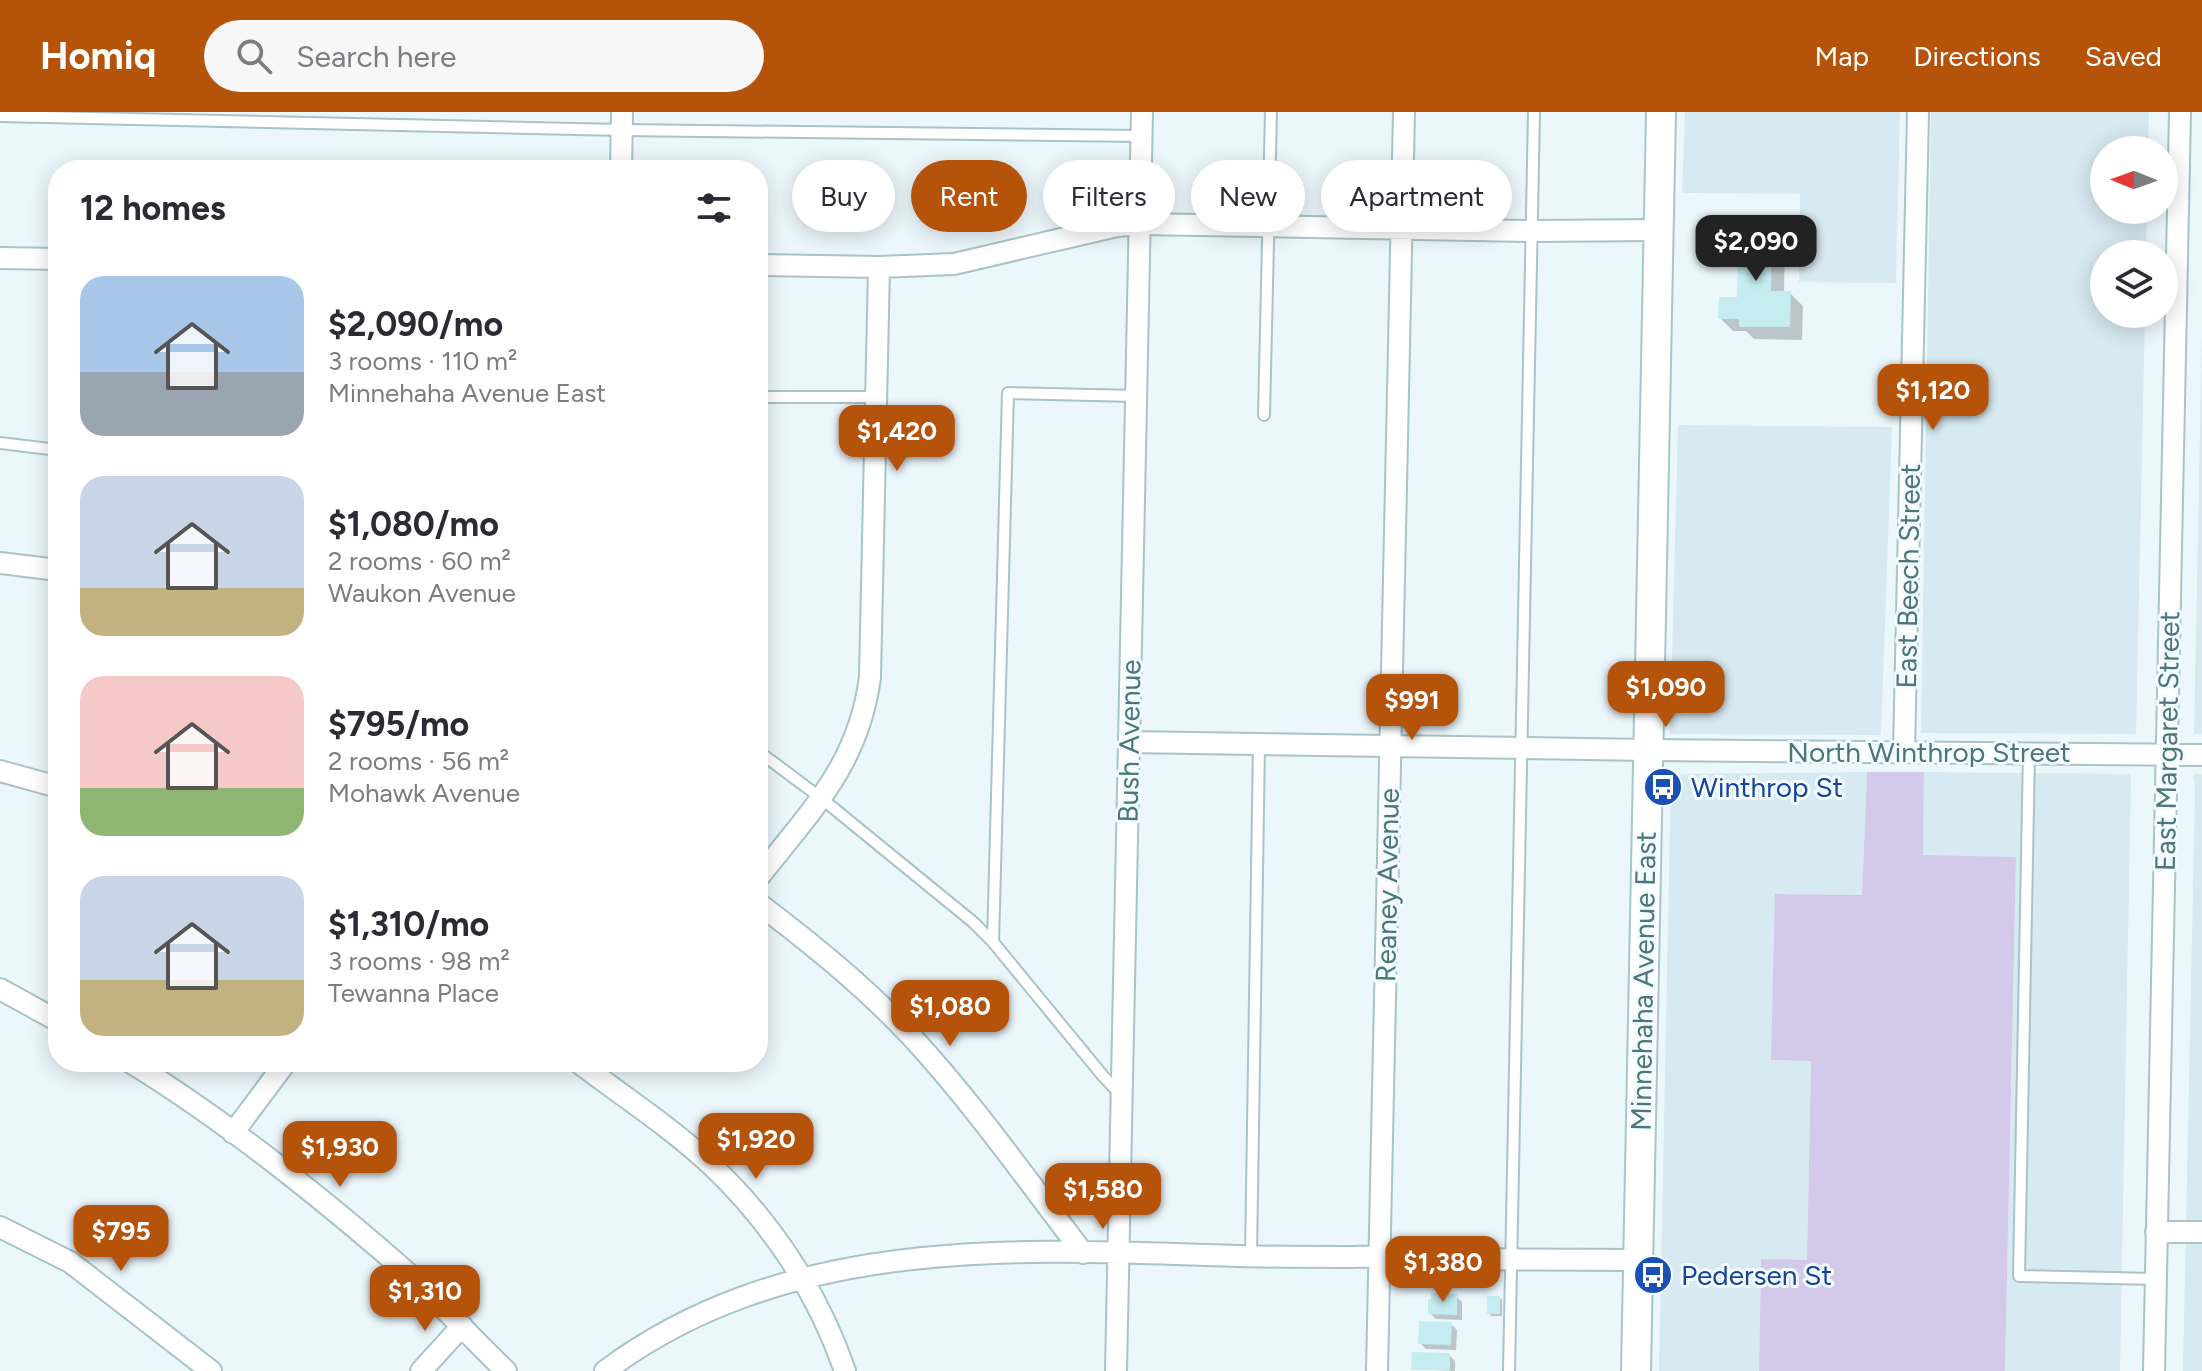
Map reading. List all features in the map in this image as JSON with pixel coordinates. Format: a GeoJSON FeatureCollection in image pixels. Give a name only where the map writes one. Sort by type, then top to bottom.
{"type":"FeatureCollection","features":[{"type":"Feature","properties":{"kind":"main road","name":"Minnehaha Avenue East"},"geometry":{"type":"LineString","coordinates":[[1636,1371],[1661,112]]}},
{"type":"Feature","properties":{"kind":"street","name":"Bush Avenue"},"geometry":{"type":"LineString","coordinates":[[1141,160],[1142,112]]}},
{"type":"Feature","properties":{"kind":"street","name":"Reaney Avenue"},"geometry":{"type":"LineString","coordinates":[[1403,160],[1404,112]]}},
{"type":"Feature","properties":{"kind":"street","name":"East Beech Street"},"geometry":{"type":"LineString","coordinates":[[1904,752],[1918,112]]}},
{"type":"Feature","properties":{"kind":"street","name":"East Margaret Street"},"geometry":{"type":"LineString","coordinates":[[2154,1371],[2180,112]]}},
{"type":"Feature","properties":{"kind":"street"},"geometry":{"type":"LineString","coordinates":[[621,160],[622,121]]}},
{"type":"Feature","properties":{"kind":"street"},"geometry":{"type":"LineString","coordinates":[[1512,231],[1659,230]]}},
{"type":"Feature","properties":{"kind":"street"},"geometry":{"type":"LineString","coordinates":[[768,265],[879,267],[954,264],[1091,232]]}},
{"type":"Feature","properties":{"kind":"street","name":"Bush Avenue"},"geometry":{"type":"LineString","coordinates":[[1116,1371],[1140,232]]}},
{"type":"Feature","properties":{"kind":"street","name":"Reaney Avenue"},"geometry":{"type":"LineString","coordinates":[[1377,1371],[1402,232]]}},
{"type":"Feature","properties":{"kind":"street"},"geometry":{"type":"LineString","coordinates":[[0,258],[48,259]]}},
{"type":"Feature","properties":{"kind":"street"},"geometry":{"type":"LineString","coordinates":[[768,865],[848,758],[868,698],[879,267]]}},
{"type":"Feature","properties":{"kind":"street"},"geometry":{"type":"LineString","coordinates":[[0,563],[48,569]]}},
{"type":"Feature","properties":{"kind":"street","name":"North Winthrop Street"},"geometry":{"type":"LineString","coordinates":[[1129,742],[2202,755]]}},
{"type":"Feature","properties":{"kind":"street"},"geometry":{"type":"LineString","coordinates":[[0,771],[48,784]]}},
{"type":"Feature","properties":{"kind":"street"},"geometry":{"type":"LineString","coordinates":[[768,911],[825,955],[912,1038],[1083,1253]]}},
{"type":"Feature","properties":{"kind":"street"},"geometry":{"type":"LineString","coordinates":[[0,989],[48,1015]]}},
{"type":"Feature","properties":{"kind":"street"},"geometry":{"type":"LineString","coordinates":[[146,1072],[233,1133],[403,1269],[506,1371]]}},
{"type":"Feature","properties":{"kind":"street"},"geometry":{"type":"LineString","coordinates":[[233,1133],[279,1072]]}},
{"type":"Feature","properties":{"kind":"street"},"geometry":{"type":"LineString","coordinates":[[591,1072],[708,1162],[772,1234],[803,1279],[845,1371]]}},
{"type":"Feature","properties":{"kind":"street"},"geometry":{"type":"LineString","coordinates":[[0,1227],[70,1262],[211,1371]]}},
{"type":"Feature","properties":{"kind":"street"},"geometry":{"type":"LineString","coordinates":[[2156,1232],[2202,1232]]}},
{"type":"Feature","properties":{"kind":"street"},"geometry":{"type":"LineString","coordinates":[[605,1371],[685,1323],[736,1300],[845,1268],[905,1258],[965,1253],[1118,1253],[1638,1260]]}},
{"type":"Feature","properties":{"kind":"street"},"geometry":{"type":"LineString","coordinates":[[421,1371],[462,1326]]}},
{"type":"Feature","properties":{"kind":"lane"},"geometry":{"type":"LineString","coordinates":[[1270,160],[1271,112]]}},
{"type":"Feature","properties":{"kind":"lane"},"geometry":{"type":"LineString","coordinates":[[1509,1371],[1534,112]]}},
{"type":"Feature","properties":{"kind":"lane"},"geometry":{"type":"LineString","coordinates":[[0,116],[622,121],[1141,136]]}},
{"type":"Feature","properties":{"kind":"lane"},"geometry":{"type":"LineString","coordinates":[[1264,415],[1268,232]]}},
{"type":"Feature","properties":{"kind":"lane"},"geometry":{"type":"LineString","coordinates":[[993,942],[1008,393],[1136,396]]}},
{"type":"Feature","properties":{"kind":"lane"},"geometry":{"type":"LineString","coordinates":[[768,397],[877,397]]}},
{"type":"Feature","properties":{"kind":"lane"},"geometry":{"type":"LineString","coordinates":[[0,443],[48,449]]}},
{"type":"Feature","properties":{"kind":"lane"},"geometry":{"type":"LineString","coordinates":[[1251,1256],[1259,743]]}},
{"type":"Feature","properties":{"kind":"lane"},"geometry":{"type":"LineString","coordinates":[[2029,753],[2019,1276],[2156,1279]]}},
{"type":"Feature","properties":{"kind":"lane"},"geometry":{"type":"LineString","coordinates":[[768,758],[973,922],[1122,1095]]}},
{"type":"Feature","properties":{"kind":"shaded area"},"geometry":{"type":"Polygon","coordinates":[[[1685,112],[1900,112],[1896,283],[1799,282],[1800,194],[1682,193],[1685,112]]]}},
{"type":"Feature","properties":{"kind":"shaded area"},"geometry":{"type":"Polygon","coordinates":[[[1931,112],[2149,112],[2148,136],[2090,136],[2090,224],[2147,224],[2146,240],[2090,240],[2090,328],[2145,328],[2136,734],[1921,733],[1931,112]]]}},
{"type":"Feature","properties":{"kind":"shaded area"},"geometry":{"type":"Polygon","coordinates":[[[2202,332],[2202,734],[2194,734],[2202,332]]]}},
{"type":"Feature","properties":{"kind":"shaded area"},"geometry":{"type":"Polygon","coordinates":[[[1678,425],[1892,427],[1881,735],[1670,734],[1678,425]]]}},
{"type":"Feature","properties":{"kind":"shaded area"},"geometry":{"type":"Polygon","coordinates":[[[1867,772],[1862,895],[1776,894],[1772,1060],[1811,1061],[1807,1260],[1761,1260],[1759,1371],[1659,1371],[1671,774],[1867,772]]]}},
{"type":"Feature","properties":{"kind":"shaded area"},"geometry":{"type":"Polygon","coordinates":[[[1867,772],[1924,772],[1923,855],[2016,857],[2005,1371],[1759,1371],[1761,1259],[1807,1260],[1811,1061],[1771,1060],[1775,894],[1862,895],[1867,772]]]}},
{"type":"Feature","properties":{"kind":"shaded area"},"geometry":{"type":"Polygon","coordinates":[[[1924,772],[2131,774],[2120,1371],[2005,1371],[2016,858],[1923,855],[1924,772]]]}},
{"type":"Feature","properties":{"kind":"shaded area"},"geometry":{"type":"Polygon","coordinates":[[[2193,774],[2202,774],[2202,1371],[2183,1371],[2195,789],[2193,774]]]}},
{"type":"Feature","properties":{"kind":"building"},"geometry":{"type":"Polygon","coordinates":[[[1739,222],[1772,222],[1771,291],[1791,291],[1790,327],[1739,327],[1739,319],[1718,319],[1719,297],[1737,297],[1739,222]]]}},
{"type":"Feature","properties":{"kind":"building"},"geometry":{"type":"Polygon","coordinates":[[[1431,1293],[1457,1294],[1457,1315],[1428,1314],[1431,1293]]]}},
{"type":"Feature","properties":{"kind":"building"},"geometry":{"type":"Polygon","coordinates":[[[1487,1296],[1500,1296],[1500,1314],[1487,1314],[1487,1296]]]}},
{"type":"Feature","properties":{"kind":"building"},"geometry":{"type":"Polygon","coordinates":[[[1419,1321],[1452,1322],[1451,1345],[1418,1344],[1419,1321]]]}},
{"type":"Feature","properties":{"kind":"building"},"geometry":{"type":"Polygon","coordinates":[[[1412,1352],[1450,1353],[1450,1370],[1411,1370],[1412,1352]]]}},
{"type":"Feature","properties":{"kind":"place","name":"Winthrop St"},"geometry":{"type":"Point","coordinates":[1663,787]}},
{"type":"Feature","properties":{"kind":"place","name":"Pedersen St"},"geometry":{"type":"Point","coordinates":[1653,1275]}}]}
